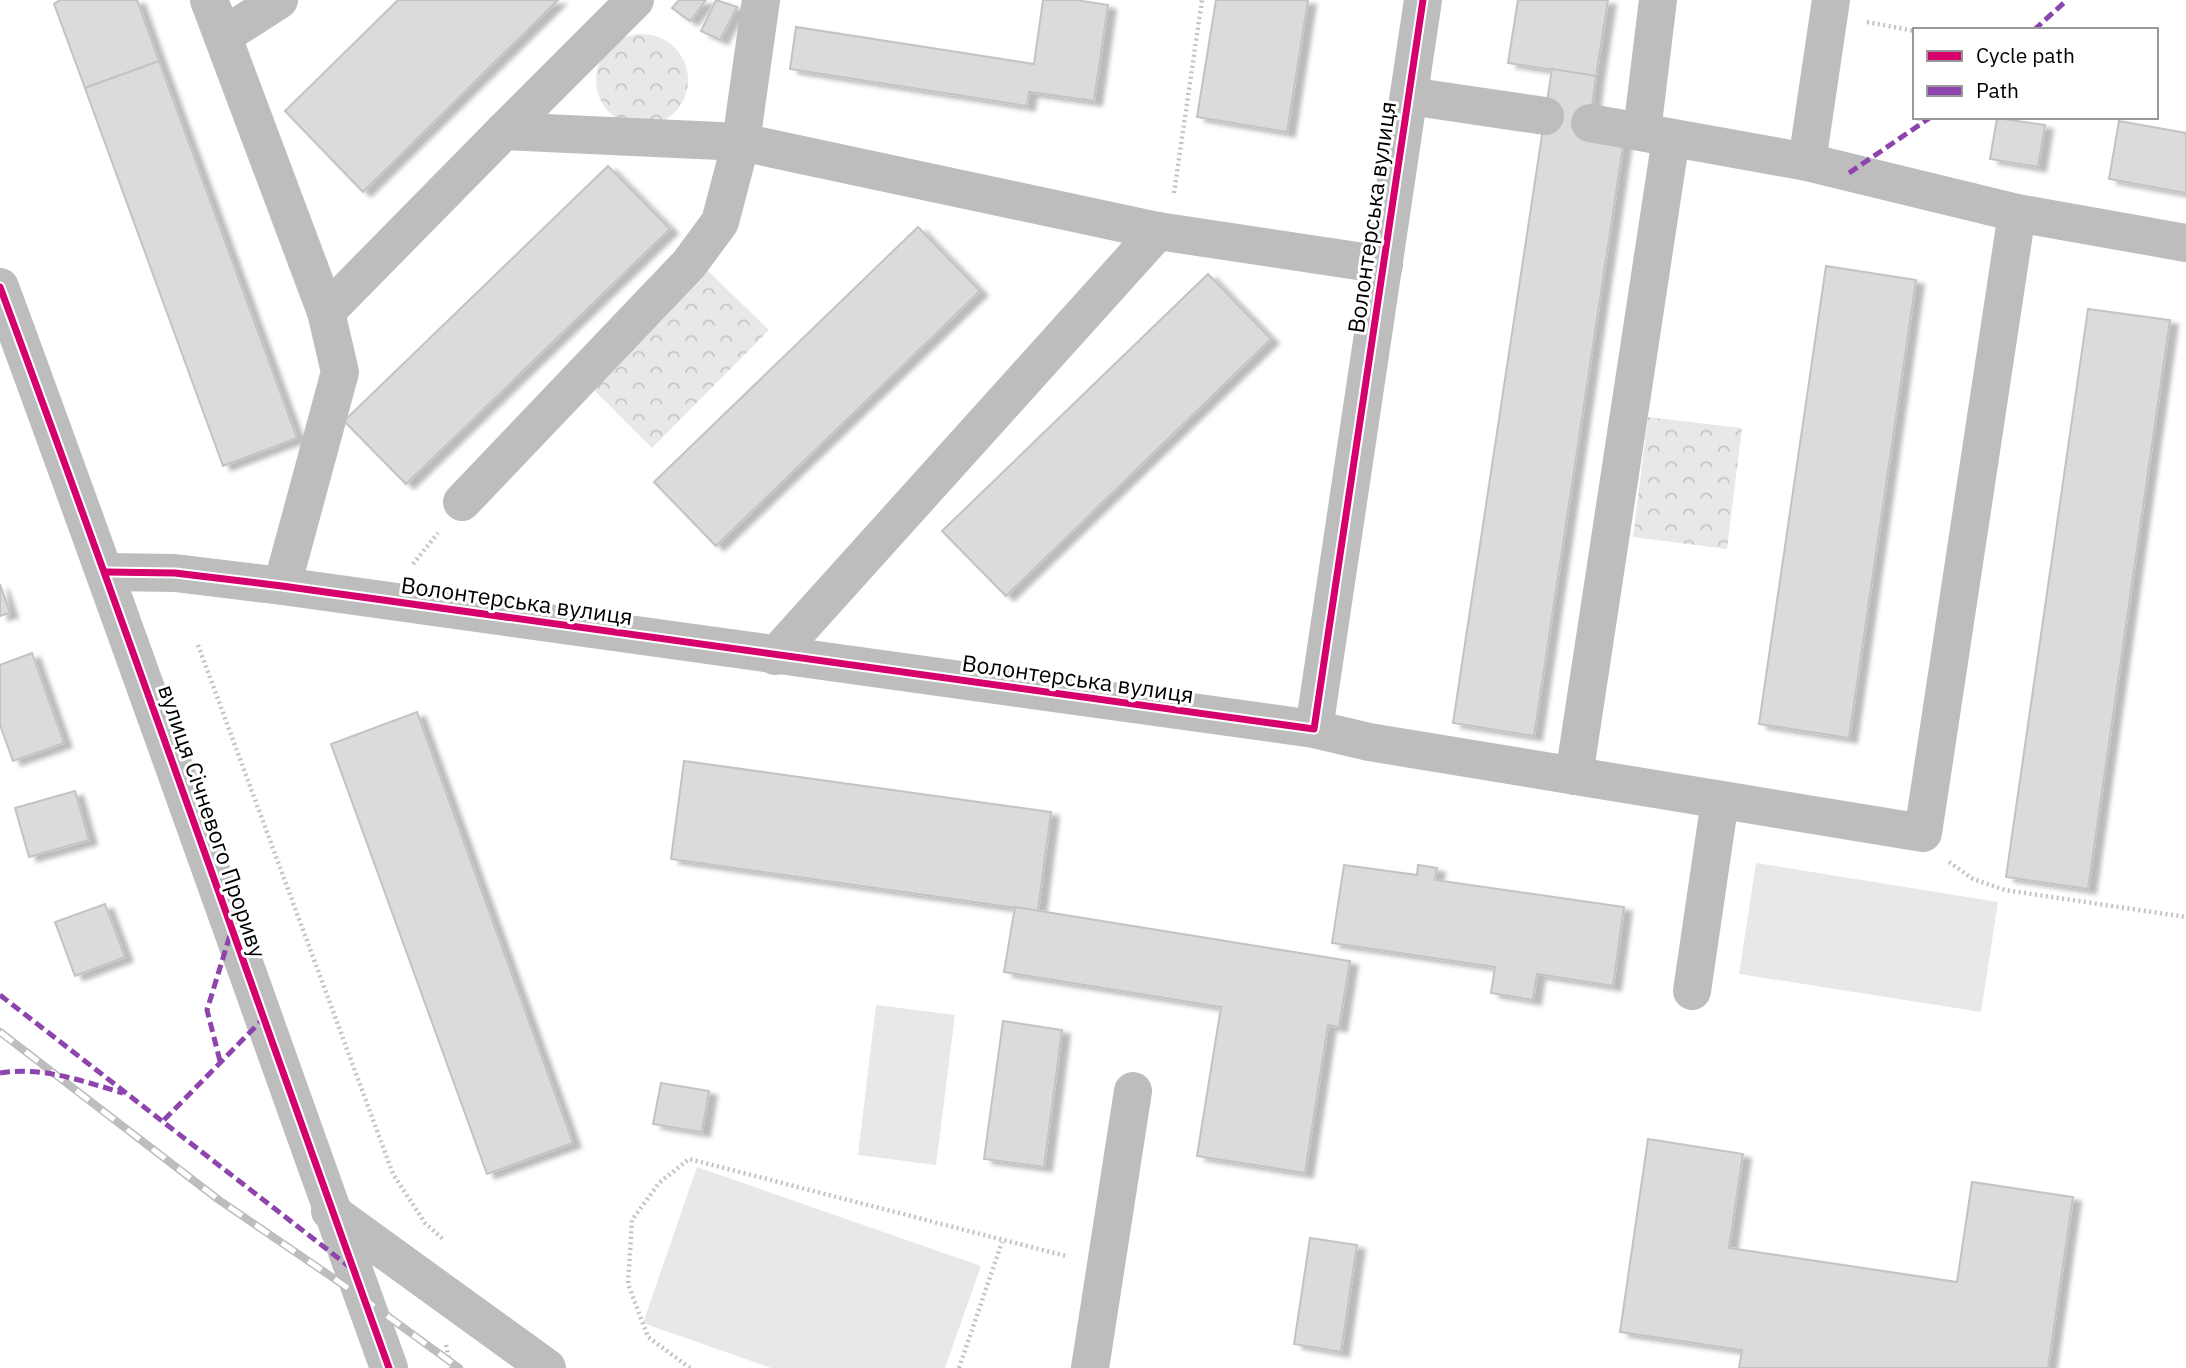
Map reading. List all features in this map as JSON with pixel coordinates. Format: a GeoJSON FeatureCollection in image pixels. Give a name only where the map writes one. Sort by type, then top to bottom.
{"type":"FeatureCollection","features":[{"type":"Feature","properties":{"kind":"street"},"geometry":{"type":"LineString","coordinates":[[209,0],[326,312],[340,372],[282,586]]}},
{"type":"Feature","properties":{"kind":"street"},"geometry":{"type":"LineString","coordinates":[[223,36],[279,0]]}},
{"type":"Feature","properties":{"kind":"street"},"geometry":{"type":"LineString","coordinates":[[326,312],[635,0]]}},
{"type":"Feature","properties":{"kind":"street"},"geometry":{"type":"LineString","coordinates":[[462,502],[689,264],[720,222],[741,142],[761,0]]}},
{"type":"Feature","properties":{"kind":"street","name":"Волонтерська вулиця"},"geometry":{"type":"LineString","coordinates":[[106,572],[175,573],[282,586],[1314,729],[1423,0]]}},
{"type":"Feature","properties":{"kind":"street"},"geometry":{"type":"LineString","coordinates":[[1574,776],[1656,135],[1658,0]]}},
{"type":"Feature","properties":{"kind":"street"},"geometry":{"type":"LineString","coordinates":[[1807,162],[1831,0]]}},
{"type":"Feature","properties":{"kind":"street"},"geometry":{"type":"LineString","coordinates":[[1409,96],[1545,116]]}},
{"type":"Feature","properties":{"kind":"street"},"geometry":{"type":"LineString","coordinates":[[1590,123],[1807,162],[2017,214],[2186,243]]}},
{"type":"Feature","properties":{"kind":"street"},"geometry":{"type":"LineString","coordinates":[[505,131],[741,142],[1163,232],[1384,265]]}},
{"type":"Feature","properties":{"kind":"street"},"geometry":{"type":"LineString","coordinates":[[1314,729],[1574,776],[1923,833],[2017,214]]}},
{"type":"Feature","properties":{"kind":"street"},"geometry":{"type":"LineString","coordinates":[[775,656],[1163,232]]}},
{"type":"Feature","properties":{"kind":"street","name":"вулиця Січневого Прориву"},"geometry":{"type":"LineString","coordinates":[[0,288],[106,572],[330,1211],[389,1368]]}},
{"type":"Feature","properties":{"kind":"street"},"geometry":{"type":"LineString","coordinates":[[1692,991],[1720,800]]}},
{"type":"Feature","properties":{"kind":"street"},"geometry":{"type":"LineString","coordinates":[[1090,1368],[1133,1091]]}},
{"type":"Feature","properties":{"kind":"street"},"geometry":{"type":"LineString","coordinates":[[330,1211],[547,1368]]}},
{"type":"Feature","properties":{"kind":"path"},"geometry":{"type":"LineString","coordinates":[[1163,232],[1202,0]]}},
{"type":"Feature","properties":{"kind":"path"},"geometry":{"type":"LineString","coordinates":[[1917,126],[1919,119]]}},
{"type":"Feature","properties":{"kind":"path"},"geometry":{"type":"LineString","coordinates":[[384,601],[462,502]]}},
{"type":"Feature","properties":{"kind":"path"},"geometry":{"type":"LineString","coordinates":[[198,645],[393,1174],[425,1223],[445,1241]]}},
{"type":"Feature","properties":{"kind":"path"},"geometry":{"type":"LineString","coordinates":[[1923,833],[1947,861],[1973,879],[2005,890],[2186,917]]}},
{"type":"Feature","properties":{"kind":"path"},"geometry":{"type":"LineString","coordinates":[[690,1368],[648,1338],[628,1284],[632,1220],[659,1183],[689,1160],[1002,1242],[1106,1266]]}},
{"type":"Feature","properties":{"kind":"path"},"geometry":{"type":"LineString","coordinates":[[959,1368],[1002,1242]]}},
{"type":"Feature","properties":{"kind":"green space"},"geometry":{"type":"Polygon","coordinates":[[[642,34],[660,37],[675,47],[685,62],[688,80],[685,98],[675,113],[660,123],[642,126],[624,123],[609,113],[599,98],[596,80],[599,62],[609,47],[624,37],[642,34]]]}},
{"type":"Feature","properties":{"kind":"green space"},"geometry":{"type":"Polygon","coordinates":[[[704,267],[769,330],[652,448],[588,384],[704,267]]]}},
{"type":"Feature","properties":{"kind":"green space"},"geometry":{"type":"Polygon","coordinates":[[[1648,417],[1742,428],[1727,549],[1633,537],[1648,417]]]}},
{"type":"Feature","properties":{"kind":"green space"},"geometry":{"type":"Polygon","coordinates":[[[1756,863],[1998,902],[1981,1012],[1739,974],[1756,863]]]}},
{"type":"Feature","properties":{"kind":"green space"},"geometry":{"type":"Polygon","coordinates":[[[876,1005],[955,1015],[936,1165],[858,1155],[876,1005]]]}},
{"type":"Feature","properties":{"kind":"green space"},"geometry":{"type":"Polygon","coordinates":[[[697,1167],[981,1266],[945,1368],[771,1368],[643,1323],[697,1167]]]}},
{"type":"Feature","properties":{"kind":"building"},"geometry":{"type":"Polygon","coordinates":[[[60,0],[137,0],[159,61],[85,88],[54,4],[60,0]]]}},
{"type":"Feature","properties":{"kind":"building"},"geometry":{"type":"Polygon","coordinates":[[[398,0],[558,0],[363,192],[285,111],[398,0]]]}},
{"type":"Feature","properties":{"kind":"building"},"geometry":{"type":"Polygon","coordinates":[[[679,0],[706,0],[690,21],[672,8],[679,0]]]}},
{"type":"Feature","properties":{"kind":"building"},"geometry":{"type":"Polygon","coordinates":[[[716,0],[737,7],[720,40],[701,31],[716,0]]]}},
{"type":"Feature","properties":{"kind":"building"},"geometry":{"type":"Polygon","coordinates":[[[1043,0],[1076,0],[1108,5],[1094,101],[1029,92],[1027,106],[790,69],[796,27],[1034,64],[1043,0]]]}},
{"type":"Feature","properties":{"kind":"building"},"geometry":{"type":"Polygon","coordinates":[[[1216,0],[1308,0],[1287,132],[1197,117],[1216,0]]]}},
{"type":"Feature","properties":{"kind":"building"},"geometry":{"type":"Polygon","coordinates":[[[1518,0],[1608,0],[1596,76],[1508,63],[1518,0]]]}},
{"type":"Feature","properties":{"kind":"building"},"geometry":{"type":"Polygon","coordinates":[[[159,61],[297,438],[223,466],[85,88],[159,61]]]}},
{"type":"Feature","properties":{"kind":"building"},"geometry":{"type":"Polygon","coordinates":[[[1552,69],[1596,76],[1590,123],[1624,140],[1534,736],[1453,723],[1552,69]]]}},
{"type":"Feature","properties":{"kind":"building"},"geometry":{"type":"Polygon","coordinates":[[[1997,119],[2045,125],[2038,167],[1990,159],[1997,119]]]}},
{"type":"Feature","properties":{"kind":"building"},"geometry":{"type":"Polygon","coordinates":[[[2119,121],[2186,133],[2186,193],[2109,179],[2119,121]]]}},
{"type":"Feature","properties":{"kind":"building"},"geometry":{"type":"Polygon","coordinates":[[[608,166],[670,229],[406,484],[344,421],[608,166]]]}},
{"type":"Feature","properties":{"kind":"building"},"geometry":{"type":"Polygon","coordinates":[[[918,227],[980,291],[716,546],[654,482],[918,227]]]}},
{"type":"Feature","properties":{"kind":"building"},"geometry":{"type":"Polygon","coordinates":[[[1826,266],[1916,280],[1849,738],[1759,724],[1826,266]]]}},
{"type":"Feature","properties":{"kind":"building"},"geometry":{"type":"Polygon","coordinates":[[[1208,274],[1271,339],[1006,596],[942,531],[1208,274]]]}},
{"type":"Feature","properties":{"kind":"building"},"geometry":{"type":"Polygon","coordinates":[[[2088,309],[2170,320],[2088,889],[2006,877],[2088,309]]]}},
{"type":"Feature","properties":{"kind":"building"},"geometry":{"type":"Polygon","coordinates":[[[0,584],[10,613],[0,616],[0,584]]]}},
{"type":"Feature","properties":{"kind":"building"},"geometry":{"type":"Polygon","coordinates":[[[32,653],[64,743],[13,761],[0,725],[0,665],[32,653]]]}},
{"type":"Feature","properties":{"kind":"building"},"geometry":{"type":"Polygon","coordinates":[[[417,712],[573,1143],[487,1174],[331,744],[417,712]]]}},
{"type":"Feature","properties":{"kind":"building"},"geometry":{"type":"Polygon","coordinates":[[[684,761],[1051,812],[1038,911],[671,859],[684,761]]]}},
{"type":"Feature","properties":{"kind":"building"},"geometry":{"type":"Polygon","coordinates":[[[75,791],[89,840],[29,857],[15,808],[75,791]]]}},
{"type":"Feature","properties":{"kind":"building"},"geometry":{"type":"Polygon","coordinates":[[[1344,865],[1417,875],[1418,865],[1437,868],[1435,880],[1624,907],[1613,986],[1537,974],[1533,1000],[1491,993],[1495,967],[1332,943],[1344,865]]]}},
{"type":"Feature","properties":{"kind":"building"},"geometry":{"type":"Polygon","coordinates":[[[105,904],[125,957],[75,976],[55,922],[105,904]]]}},
{"type":"Feature","properties":{"kind":"building"},"geometry":{"type":"Polygon","coordinates":[[[1015,907],[1350,961],[1339,1027],[1328,1025],[1305,1173],[1197,1156],[1221,1007],[1004,972],[1015,907]]]}},
{"type":"Feature","properties":{"kind":"building"},"geometry":{"type":"Polygon","coordinates":[[[1003,1021],[1062,1030],[1044,1167],[984,1159],[1003,1021]]]}},
{"type":"Feature","properties":{"kind":"building"},"geometry":{"type":"Polygon","coordinates":[[[661,1083],[709,1091],[702,1132],[653,1124],[661,1083]]]}},
{"type":"Feature","properties":{"kind":"building"},"geometry":{"type":"Polygon","coordinates":[[[1648,1139],[1743,1154],[1729,1248],[1957,1282],[1972,1182],[2073,1197],[2048,1368],[1739,1368],[1742,1350],[1620,1332],[1648,1139]]]}},
{"type":"Feature","properties":{"kind":"building"},"geometry":{"type":"Polygon","coordinates":[[[1310,1238],[1357,1245],[1341,1352],[1294,1344],[1310,1238]]]}},
{"type":"Feature","properties":{"kind":"railway"},"geometry":{"type":"LineString","coordinates":[[0,1032],[219,1200],[459,1368]]}},
{"type":"Feature","properties":{"kind":"marked path"},"geometry":{"type":"LineString","coordinates":[[2036,28],[2067,0]]}},
{"type":"Feature","properties":{"kind":"marked path"},"geometry":{"type":"LineString","coordinates":[[1849,173],[1928,119]]}},
{"type":"Feature","properties":{"kind":"marked path"},"geometry":{"type":"LineString","coordinates":[[220,1061],[207,1010],[231,932]]}},
{"type":"Feature","properties":{"kind":"marked path"},"geometry":{"type":"LineString","coordinates":[[0,995],[351,1268]]}},
{"type":"Feature","properties":{"kind":"marked path"},"geometry":{"type":"LineString","coordinates":[[164,1120],[262,1020]]}},
{"type":"Feature","properties":{"kind":"marked path"},"geometry":{"type":"LineString","coordinates":[[0,1073],[47,1073],[123,1093]]}},
{"type":"Feature","properties":{"kind":"cycle path"},"geometry":{"type":"LineString","coordinates":[[106,572],[175,573],[282,586],[1314,729],[1423,0]]}},
{"type":"Feature","properties":{"kind":"cycle path"},"geometry":{"type":"LineString","coordinates":[[0,287],[389,1368]]}}]}
